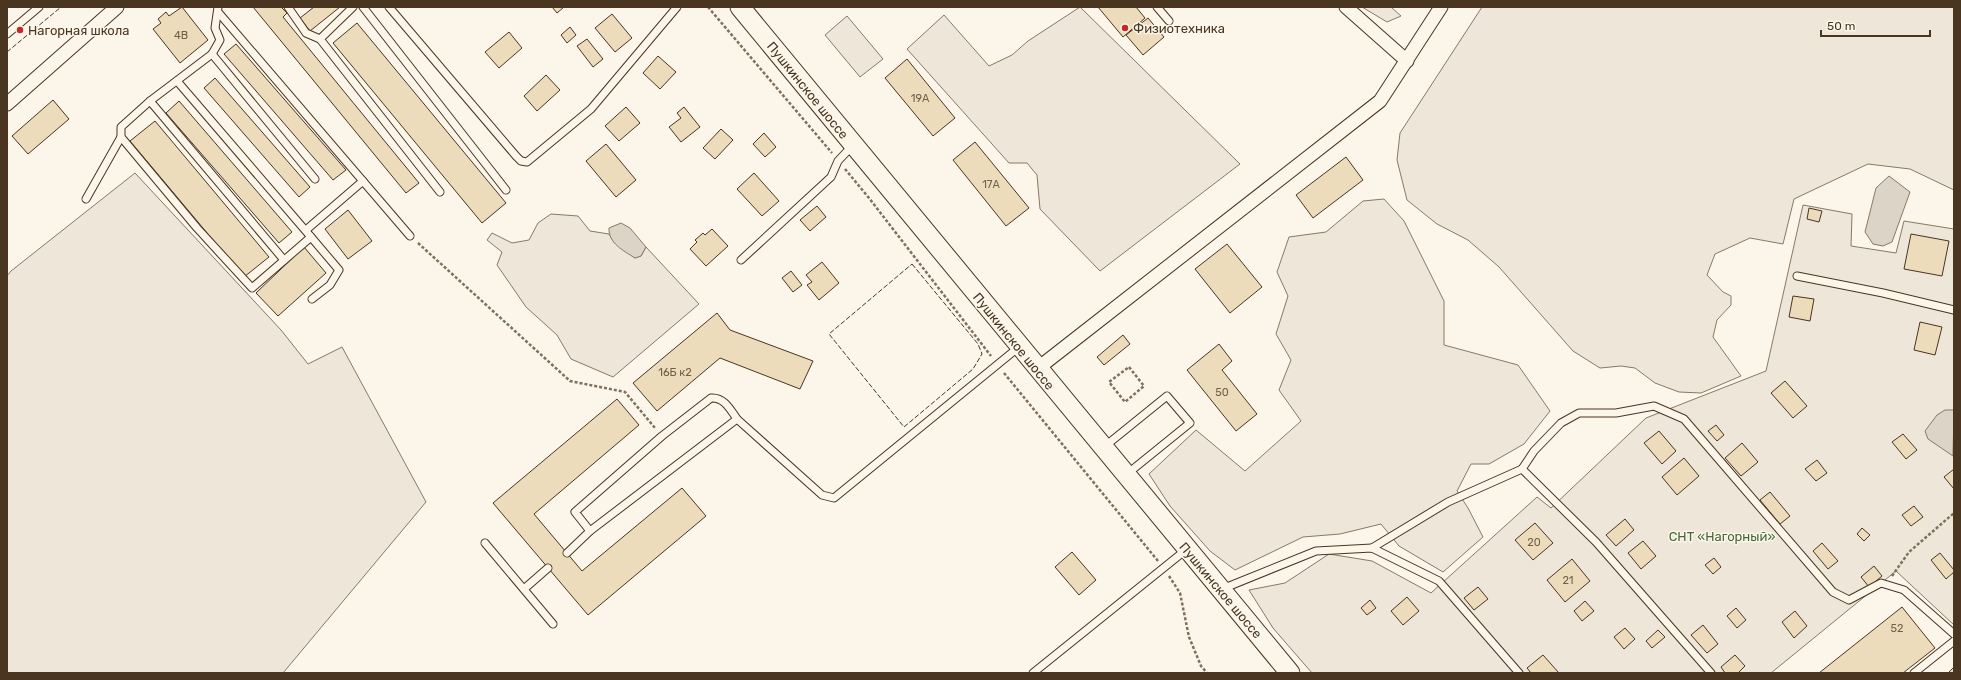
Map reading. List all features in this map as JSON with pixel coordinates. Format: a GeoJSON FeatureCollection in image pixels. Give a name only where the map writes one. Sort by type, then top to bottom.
{"type":"FeatureCollection","features":[{"type":"Feature","properties":{"kind":"main road","name":"Пушкинское шоссе"},"geometry":{"type":"LineString","coordinates":[[740,7],[1186,550],[1290,673]]}},
{"type":"Feature","properties":{"kind":"street"},"geometry":{"type":"LineString","coordinates":[[7,104],[117,7]]}},
{"type":"Feature","properties":{"kind":"street"},"geometry":{"type":"LineString","coordinates":[[1346,7],[1407,61]]}},
{"type":"Feature","properties":{"kind":"street"},"geometry":{"type":"LineString","coordinates":[[1037,369],[1380,101],[1441,7]]}},
{"type":"Feature","properties":{"kind":"lane"},"geometry":{"type":"LineString","coordinates":[[7,34],[39,7]]}},
{"type":"Feature","properties":{"kind":"lane"},"geometry":{"type":"LineString","coordinates":[[288,7],[306,33],[320,39],[440,192]]}},
{"type":"Feature","properties":{"kind":"lane"},"geometry":{"type":"LineString","coordinates":[[320,39],[353,7]]}},
{"type":"Feature","properties":{"kind":"lane"},"geometry":{"type":"LineString","coordinates":[[363,7],[506,190]]}},
{"type":"Feature","properties":{"kind":"lane"},"geometry":{"type":"LineString","coordinates":[[389,7],[516,156],[521,161],[527,162],[591,109],[677,7]]}},
{"type":"Feature","properties":{"kind":"lane"},"geometry":{"type":"LineString","coordinates":[[1157,7],[1169,21]]}},
{"type":"Feature","properties":{"kind":"lane"},"geometry":{"type":"LineString","coordinates":[[218,10],[215,28],[220,40],[212,54],[150,101],[121,127],[122,137],[197,228],[252,288],[311,237]]}},
{"type":"Feature","properties":{"kind":"lane"},"geometry":{"type":"LineString","coordinates":[[218,10],[410,236]]}},
{"type":"Feature","properties":{"kind":"lane"},"geometry":{"type":"LineString","coordinates":[[212,54],[315,179]]}},
{"type":"Feature","properties":{"kind":"lane"},"geometry":{"type":"LineString","coordinates":[[177,81],[339,270],[330,285],[312,299]]}},
{"type":"Feature","properties":{"kind":"lane"},"geometry":{"type":"LineString","coordinates":[[150,101],[284,260]]}},
{"type":"Feature","properties":{"kind":"lane"},"geometry":{"type":"LineString","coordinates":[[86,199],[122,137]]}},
{"type":"Feature","properties":{"kind":"lane"},"geometry":{"type":"LineString","coordinates":[[741,260],[831,177],[838,161],[853,145]]}},
{"type":"Feature","properties":{"kind":"lane"},"geometry":{"type":"LineString","coordinates":[[306,230],[363,181]]}},
{"type":"Feature","properties":{"kind":"lane"},"geometry":{"type":"LineString","coordinates":[[1797,276],[1883,293],[1954,310]]}},
{"type":"Feature","properties":{"kind":"lane"},"geometry":{"type":"LineString","coordinates":[[590,532],[575,512],[662,436],[711,398],[717,398],[727,404],[737,419],[822,495],[834,498],[1020,347]]}},
{"type":"Feature","properties":{"kind":"lane"},"geometry":{"type":"LineString","coordinates":[[1103,448],[1167,396],[1190,423],[1125,475]]}},
{"type":"Feature","properties":{"kind":"lane"},"geometry":{"type":"LineString","coordinates":[[1220,590],[1316,551],[1372,548],[1448,502],[1522,470],[1534,451],[1561,423],[1579,413],[1616,413],[1654,406],[1684,418],[1833,592],[1849,600],[1881,583],[1904,590],[1954,634]]}},
{"type":"Feature","properties":{"kind":"lane"},"geometry":{"type":"LineString","coordinates":[[567,553],[590,532],[737,419]]}},
{"type":"Feature","properties":{"kind":"lane"},"geometry":{"type":"LineString","coordinates":[[1522,470],[1596,542],[1711,673]]}},
{"type":"Feature","properties":{"kind":"lane"},"geometry":{"type":"LineString","coordinates":[[485,543],[553,624]]}},
{"type":"Feature","properties":{"kind":"lane"},"geometry":{"type":"LineString","coordinates":[[1372,548],[1440,581],[1519,673]]}},
{"type":"Feature","properties":{"kind":"lane"},"geometry":{"type":"LineString","coordinates":[[1033,673],[1186,550]]}},
{"type":"Feature","properties":{"kind":"lane"},"geometry":{"type":"LineString","coordinates":[[524,589],[548,568]]}},
{"type":"Feature","properties":{"kind":"lane"},"geometry":{"type":"LineString","coordinates":[[1914,673],[1954,641]]}},
{"type":"Feature","properties":{"kind":"path"},"geometry":{"type":"LineString","coordinates":[[708,7],[869,198],[998,365],[1164,568],[1180,593],[1189,637],[1201,666],[1207,673]]}},
{"type":"Feature","properties":{"kind":"path"},"geometry":{"type":"LineString","coordinates":[[410,236],[570,381],[625,392],[662,436]]}},
{"type":"Feature","properties":{"kind":"path"},"geometry":{"type":"LineString","coordinates":[[1129,367],[1144,386],[1125,402],[1109,382],[1129,367]]}},
{"type":"Feature","properties":{"kind":"path"},"geometry":{"type":"LineString","coordinates":[[1886,585],[1909,552],[1954,513]]}},
{"type":"Feature","properties":{"kind":"green space"},"geometry":{"type":"Polygon","coordinates":[[[1080,7],[1240,164],[1100,271],[1040,209],[1037,175],[1027,163],[1009,163],[907,49],[944,15],[989,66],[1012,55],[1028,41],[1080,7]]]}},
{"type":"Feature","properties":{"kind":"green space"},"geometry":{"type":"Polygon","coordinates":[[[1362,7],[1391,7],[1401,16],[1387,22],[1362,7]]]}},
{"type":"Feature","properties":{"kind":"green space"},"geometry":{"type":"Polygon","coordinates":[[[1482,7],[1954,7],[1954,190],[1910,169],[1868,164],[1794,199],[1783,244],[1750,238],[1715,254],[1707,275],[1723,292],[1731,296],[1731,305],[1717,320],[1713,337],[1741,376],[1701,393],[1679,392],[1655,383],[1635,368],[1621,366],[1600,368],[1573,351],[1499,267],[1468,240],[1437,224],[1407,200],[1397,160],[1400,133],[1482,7]]]}},
{"type":"Feature","properties":{"kind":"green space"},"geometry":{"type":"Polygon","coordinates":[[[847,16],[883,59],[860,77],[825,35],[847,16]]]}},
{"type":"Feature","properties":{"kind":"green space"},"geometry":{"type":"Polygon","coordinates":[[[135,173],[281,330],[308,364],[342,347],[426,502],[283,673],[7,673],[7,276],[11,271],[135,173]]]}},
{"type":"Feature","properties":{"kind":"green space"},"geometry":{"type":"Polygon","coordinates":[[[1384,199],[1404,221],[1444,301],[1444,345],[1518,365],[1550,411],[1524,444],[1489,464],[1471,464],[1457,491],[1468,508],[1483,537],[1443,572],[1399,546],[1381,524],[1340,534],[1303,537],[1235,570],[1210,551],[1170,506],[1149,474],[1196,430],[1245,471],[1301,421],[1279,390],[1291,360],[1276,334],[1288,296],[1277,272],[1289,237],[1326,232],[1363,201],[1384,199]]]}},
{"type":"Feature","properties":{"kind":"green space","name":"СНТ «Нагорный»"},"geometry":{"type":"Polygon","coordinates":[[[1803,205],[1852,214],[1851,246],[1896,253],[1904,221],[1954,229],[1954,625],[1896,571],[1771,673],[1312,673],[1273,628],[1249,590],[1285,583],[1329,554],[1372,561],[1431,593],[1537,497],[1551,508],[1646,418],[1766,371],[1803,205]]]}},
{"type":"Feature","properties":{"kind":"green space"},"geometry":{"type":"Polygon","coordinates":[[[551,214],[578,216],[590,231],[609,234],[614,242],[635,258],[641,256],[646,247],[699,304],[613,377],[571,359],[557,335],[526,307],[497,265],[502,252],[487,240],[492,233],[512,243],[529,240],[538,223],[551,214]]]}},
{"type":"Feature","properties":{"kind":"shaded area"},"geometry":{"type":"Polygon","coordinates":[[[1889,176],[1910,192],[1892,242],[1883,246],[1873,244],[1865,232],[1876,188],[1889,176]]]}},
{"type":"Feature","properties":{"kind":"shaded area"},"geometry":{"type":"Polygon","coordinates":[[[621,223],[630,228],[646,247],[641,256],[635,258],[618,246],[611,238],[609,228],[621,223]]]}},
{"type":"Feature","properties":{"kind":"shaded area"},"geometry":{"type":"Polygon","coordinates":[[[1945,410],[1954,410],[1953,456],[1928,439],[1925,431],[1937,415],[1945,410]]]}},
{"type":"Feature","properties":{"kind":"building"},"geometry":{"type":"Polygon","coordinates":[[[182,7],[208,40],[180,63],[153,29],[161,23],[158,19],[166,12],[169,16],[182,7]]]}},
{"type":"Feature","properties":{"kind":"building"},"geometry":{"type":"Polygon","coordinates":[[[253,7],[281,7],[287,13],[283,17],[419,183],[406,193],[253,7]]]}},
{"type":"Feature","properties":{"kind":"building"},"geometry":{"type":"Polygon","coordinates":[[[314,7],[340,7],[310,31],[300,18],[314,7]]]}},
{"type":"Feature","properties":{"kind":"building"},"geometry":{"type":"Polygon","coordinates":[[[552,7],[564,7],[557,13],[552,7]]]}},
{"type":"Feature","properties":{"kind":"building","name":"Физиотехника"},"geometry":{"type":"Polygon","coordinates":[[[1098,7],[1136,7],[1145,18],[1123,37],[1098,7]]]}},
{"type":"Feature","properties":{"kind":"building"},"geometry":{"type":"Polygon","coordinates":[[[612,14],[632,38],[615,52],[595,28],[612,14]]]}},
{"type":"Feature","properties":{"kind":"building"},"geometry":{"type":"Polygon","coordinates":[[[1148,18],[1164,37],[1143,55],[1126,35],[1148,18]]]}},
{"type":"Feature","properties":{"kind":"building"},"geometry":{"type":"Polygon","coordinates":[[[357,23],[506,203],[482,223],[333,43],[357,23]]]}},
{"type":"Feature","properties":{"kind":"building"},"geometry":{"type":"Polygon","coordinates":[[[570,27],[576,35],[567,43],[561,35],[570,27]]]}},
{"type":"Feature","properties":{"kind":"building"},"geometry":{"type":"Polygon","coordinates":[[[509,32],[522,48],[499,68],[485,52],[509,32]]]}},
{"type":"Feature","properties":{"kind":"building"},"geometry":{"type":"Polygon","coordinates":[[[587,39],[603,59],[593,67],[577,46],[587,39]]]}},
{"type":"Feature","properties":{"kind":"building"},"geometry":{"type":"Polygon","coordinates":[[[236,44],[346,170],[333,180],[224,54],[236,44]]]}},
{"type":"Feature","properties":{"kind":"building"},"geometry":{"type":"Polygon","coordinates":[[[658,56],[676,72],[660,89],[643,73],[658,56]]]}},
{"type":"Feature","properties":{"kind":"building"},"geometry":{"type":"Polygon","coordinates":[[[907,59],[955,118],[933,136],[885,78],[907,59]]]}},
{"type":"Feature","properties":{"kind":"building"},"geometry":{"type":"Polygon","coordinates":[[[546,75],[560,90],[537,111],[524,96],[546,75]]]}},
{"type":"Feature","properties":{"kind":"building"},"geometry":{"type":"Polygon","coordinates":[[[215,78],[310,187],[299,197],[204,88],[215,78]]]}},
{"type":"Feature","properties":{"kind":"building"},"geometry":{"type":"Polygon","coordinates":[[[53,100],[69,119],[28,154],[12,136],[53,100]]]}},
{"type":"Feature","properties":{"kind":"building"},"geometry":{"type":"Polygon","coordinates":[[[179,101],[292,232],[279,243],[166,113],[179,101]]]}},
{"type":"Feature","properties":{"kind":"building"},"geometry":{"type":"Polygon","coordinates":[[[626,107],[640,123],[619,141],[605,126],[626,107]]]}},
{"type":"Feature","properties":{"kind":"building"},"geometry":{"type":"Polygon","coordinates":[[[684,107],[700,127],[681,142],[669,127],[681,118],[677,113],[684,107]]]}},
{"type":"Feature","properties":{"kind":"building"},"geometry":{"type":"Polygon","coordinates":[[[155,121],[269,257],[244,277],[130,141],[155,121]]]}},
{"type":"Feature","properties":{"kind":"building"},"geometry":{"type":"Polygon","coordinates":[[[721,129],[733,140],[715,159],[703,148],[721,129]]]}},
{"type":"Feature","properties":{"kind":"building"},"geometry":{"type":"Polygon","coordinates":[[[764,133],[776,147],[765,157],[753,144],[764,133]]]}},
{"type":"Feature","properties":{"kind":"building"},"geometry":{"type":"Polygon","coordinates":[[[975,142],[1029,208],[1006,226],[953,160],[975,142]]]}},
{"type":"Feature","properties":{"kind":"building"},"geometry":{"type":"Polygon","coordinates":[[[606,144],[636,180],[616,197],[586,161],[606,144]]]}},
{"type":"Feature","properties":{"kind":"building"},"geometry":{"type":"Polygon","coordinates":[[[1346,157],[1363,180],[1313,218],[1296,195],[1346,157]]]}},
{"type":"Feature","properties":{"kind":"building"},"geometry":{"type":"Polygon","coordinates":[[[754,173],[779,201],[762,216],[737,189],[754,173]]]}},
{"type":"Feature","properties":{"kind":"building"},"geometry":{"type":"Polygon","coordinates":[[[817,206],[826,217],[810,231],[800,220],[817,206]]]}},
{"type":"Feature","properties":{"kind":"building"},"geometry":{"type":"Polygon","coordinates":[[[1809,208],[1822,211],[1819,222],[1807,219],[1809,208]]]}},
{"type":"Feature","properties":{"kind":"building"},"geometry":{"type":"Polygon","coordinates":[[[348,210],[372,241],[348,259],[325,229],[348,210]]]}},
{"type":"Feature","properties":{"kind":"building"},"geometry":{"type":"Polygon","coordinates":[[[712,229],[728,246],[706,266],[690,249],[697,242],[695,240],[703,233],[705,235],[712,229]]]}},
{"type":"Feature","properties":{"kind":"building"},"geometry":{"type":"Polygon","coordinates":[[[1911,234],[1949,241],[1942,276],[1904,269],[1911,234]]]}},
{"type":"Feature","properties":{"kind":"building"},"geometry":{"type":"Polygon","coordinates":[[[1227,244],[1262,287],[1230,313],[1195,269],[1227,244]]]}},
{"type":"Feature","properties":{"kind":"building"},"geometry":{"type":"Polygon","coordinates":[[[304,247],[326,273],[278,316],[256,293],[304,247]]]}},
{"type":"Feature","properties":{"kind":"building"},"geometry":{"type":"Polygon","coordinates":[[[822,262],[839,283],[819,300],[807,285],[812,282],[806,275],[822,262]]]}},
{"type":"Feature","properties":{"kind":"building"},"geometry":{"type":"Polygon","coordinates":[[[791,271],[802,285],[793,292],[782,278],[791,271]]]}},
{"type":"Feature","properties":{"kind":"building"},"geometry":{"type":"Polygon","coordinates":[[[1793,296],[1814,299],[1810,321],[1789,317],[1793,296]]]}},
{"type":"Feature","properties":{"kind":"building"},"geometry":{"type":"Polygon","coordinates":[[[717,313],[730,330],[813,361],[800,389],[720,358],[657,411],[633,383],[717,313]]]}},
{"type":"Feature","properties":{"kind":"building"},"geometry":{"type":"Polygon","coordinates":[[[1920,322],[1942,327],[1935,355],[1914,350],[1920,322]]]}},
{"type":"Feature","properties":{"kind":"building"},"geometry":{"type":"Polygon","coordinates":[[[1123,335],[1130,344],[1104,365],[1097,357],[1123,335]]]}},
{"type":"Feature","properties":{"kind":"building"},"geometry":{"type":"Polygon","coordinates":[[[1219,344],[1232,361],[1222,370],[1257,414],[1236,431],[1187,370],[1219,344]]]}},
{"type":"Feature","properties":{"kind":"building"},"geometry":{"type":"Polygon","coordinates":[[[1785,381],[1807,406],[1793,418],[1771,393],[1785,381]]]}},
{"type":"Feature","properties":{"kind":"building"},"geometry":{"type":"Polygon","coordinates":[[[617,399],[639,425],[534,514],[582,571],[682,488],[706,516],[588,615],[493,503],[617,399]]]}},
{"type":"Feature","properties":{"kind":"building"},"geometry":{"type":"Polygon","coordinates":[[[1716,425],[1724,435],[1717,441],[1708,431],[1716,425]]]}},
{"type":"Feature","properties":{"kind":"building"},"geometry":{"type":"Polygon","coordinates":[[[1659,431],[1676,451],[1662,464],[1644,443],[1659,431]]]}},
{"type":"Feature","properties":{"kind":"building"},"geometry":{"type":"Polygon","coordinates":[[[1903,434],[1917,450],[1906,459],[1892,442],[1903,434]]]}},
{"type":"Feature","properties":{"kind":"building"},"geometry":{"type":"Polygon","coordinates":[[[1742,443],[1758,462],[1741,476],[1725,458],[1742,443]]]}},
{"type":"Feature","properties":{"kind":"building"},"geometry":{"type":"Polygon","coordinates":[[[1684,458],[1699,476],[1677,495],[1662,477],[1684,458]]]}},
{"type":"Feature","properties":{"kind":"building"},"geometry":{"type":"Polygon","coordinates":[[[1817,460],[1827,473],[1816,481],[1805,469],[1817,460]]]}},
{"type":"Feature","properties":{"kind":"building"},"geometry":{"type":"Polygon","coordinates":[[[1954,469],[1954,489],[1944,477],[1954,469]]]}},
{"type":"Feature","properties":{"kind":"building"},"geometry":{"type":"Polygon","coordinates":[[[1770,492],[1790,516],[1780,524],[1760,500],[1770,492]]]}},
{"type":"Feature","properties":{"kind":"building"},"geometry":{"type":"Polygon","coordinates":[[[1914,506],[1923,517],[1911,526],[1902,515],[1914,506]]]}},
{"type":"Feature","properties":{"kind":"building"},"geometry":{"type":"Polygon","coordinates":[[[1625,519],[1634,530],[1616,546],[1606,535],[1625,519]]]}},
{"type":"Feature","properties":{"kind":"building"},"geometry":{"type":"Polygon","coordinates":[[[1535,523],[1553,543],[1533,560],[1515,540],[1535,523]]]}},
{"type":"Feature","properties":{"kind":"building"},"geometry":{"type":"Polygon","coordinates":[[[1862,528],[1870,535],[1864,541],[1857,534],[1862,528]]]}},
{"type":"Feature","properties":{"kind":"building"},"geometry":{"type":"Polygon","coordinates":[[[1643,541],[1656,556],[1641,569],[1628,553],[1643,541]]]}},
{"type":"Feature","properties":{"kind":"building"},"geometry":{"type":"Polygon","coordinates":[[[1822,543],[1838,561],[1828,569],[1813,551],[1822,543]]]}},
{"type":"Feature","properties":{"kind":"building"},"geometry":{"type":"Polygon","coordinates":[[[1072,552],[1096,580],[1079,595],[1055,567],[1072,552]]]}},
{"type":"Feature","properties":{"kind":"building"},"geometry":{"type":"Polygon","coordinates":[[[1940,553],[1954,570],[1954,572],[1946,579],[1931,560],[1940,553]]]}},
{"type":"Feature","properties":{"kind":"building"},"geometry":{"type":"Polygon","coordinates":[[[1714,558],[1721,567],[1713,574],[1705,565],[1714,558]]]}},
{"type":"Feature","properties":{"kind":"building"},"geometry":{"type":"Polygon","coordinates":[[[1572,559],[1590,581],[1565,602],[1547,580],[1572,559]]]}},
{"type":"Feature","properties":{"kind":"building"},"geometry":{"type":"Polygon","coordinates":[[[1874,566],[1882,576],[1869,587],[1861,577],[1874,566]]]}},
{"type":"Feature","properties":{"kind":"building"},"geometry":{"type":"Polygon","coordinates":[[[1478,587],[1488,599],[1474,610],[1464,598],[1478,587]]]}},
{"type":"Feature","properties":{"kind":"building"},"geometry":{"type":"Polygon","coordinates":[[[1407,597],[1419,611],[1403,625],[1391,611],[1407,597]]]}},
{"type":"Feature","properties":{"kind":"building"},"geometry":{"type":"Polygon","coordinates":[[[1370,600],[1376,608],[1367,615],[1361,608],[1370,600]]]}},
{"type":"Feature","properties":{"kind":"building"},"geometry":{"type":"Polygon","coordinates":[[[1585,601],[1594,611],[1582,621],[1574,611],[1585,601]]]}},
{"type":"Feature","properties":{"kind":"building"},"geometry":{"type":"Polygon","coordinates":[[[1902,607],[1935,648],[1903,673],[1819,673],[1902,607]]]}},
{"type":"Feature","properties":{"kind":"building"},"geometry":{"type":"Polygon","coordinates":[[[1736,608],[1746,620],[1737,628],[1727,616],[1736,608]]]}},
{"type":"Feature","properties":{"kind":"building"},"geometry":{"type":"Polygon","coordinates":[[[1795,611],[1807,626],[1794,638],[1782,622],[1795,611]]]}},
{"type":"Feature","properties":{"kind":"building"},"geometry":{"type":"Polygon","coordinates":[[[1703,625],[1718,644],[1707,653],[1691,635],[1703,625]]]}},
{"type":"Feature","properties":{"kind":"building"},"geometry":{"type":"Polygon","coordinates":[[[1625,628],[1635,639],[1624,649],[1614,637],[1625,628]]]}},
{"type":"Feature","properties":{"kind":"building"},"geometry":{"type":"Polygon","coordinates":[[[1658,630],[1665,637],[1652,648],[1646,641],[1658,630]]]}},
{"type":"Feature","properties":{"kind":"building"},"geometry":{"type":"Polygon","coordinates":[[[1543,655],[1559,673],[1531,673],[1527,668],[1543,655]]]}},
{"type":"Feature","properties":{"kind":"building"},"geometry":{"type":"Polygon","coordinates":[[[1735,655],[1745,666],[1738,673],[1725,673],[1721,667],[1735,655]]]}},
{"type":"Feature","properties":{"kind":"building"},"geometry":{"type":"Polygon","coordinates":[[[1954,667],[1954,673],[1948,673],[1954,667]]]}},
{"type":"Feature","properties":{"kind":"fence"},"geometry":{"type":"LineString","coordinates":[[7,52],[61,7]]}},
{"type":"Feature","properties":{"kind":"fence"},"geometry":{"type":"LineString","coordinates":[[912,264],[978,344],[982,354],[973,369],[904,427],[829,334],[912,264]]}},
{"type":"Feature","properties":{"kind":"place","name":"Физиотехника"},"geometry":{"type":"Point","coordinates":[1125,28]}},
{"type":"Feature","properties":{"kind":"place","name":"Нагорная школа"},"geometry":{"type":"Point","coordinates":[20,30]}}]}
